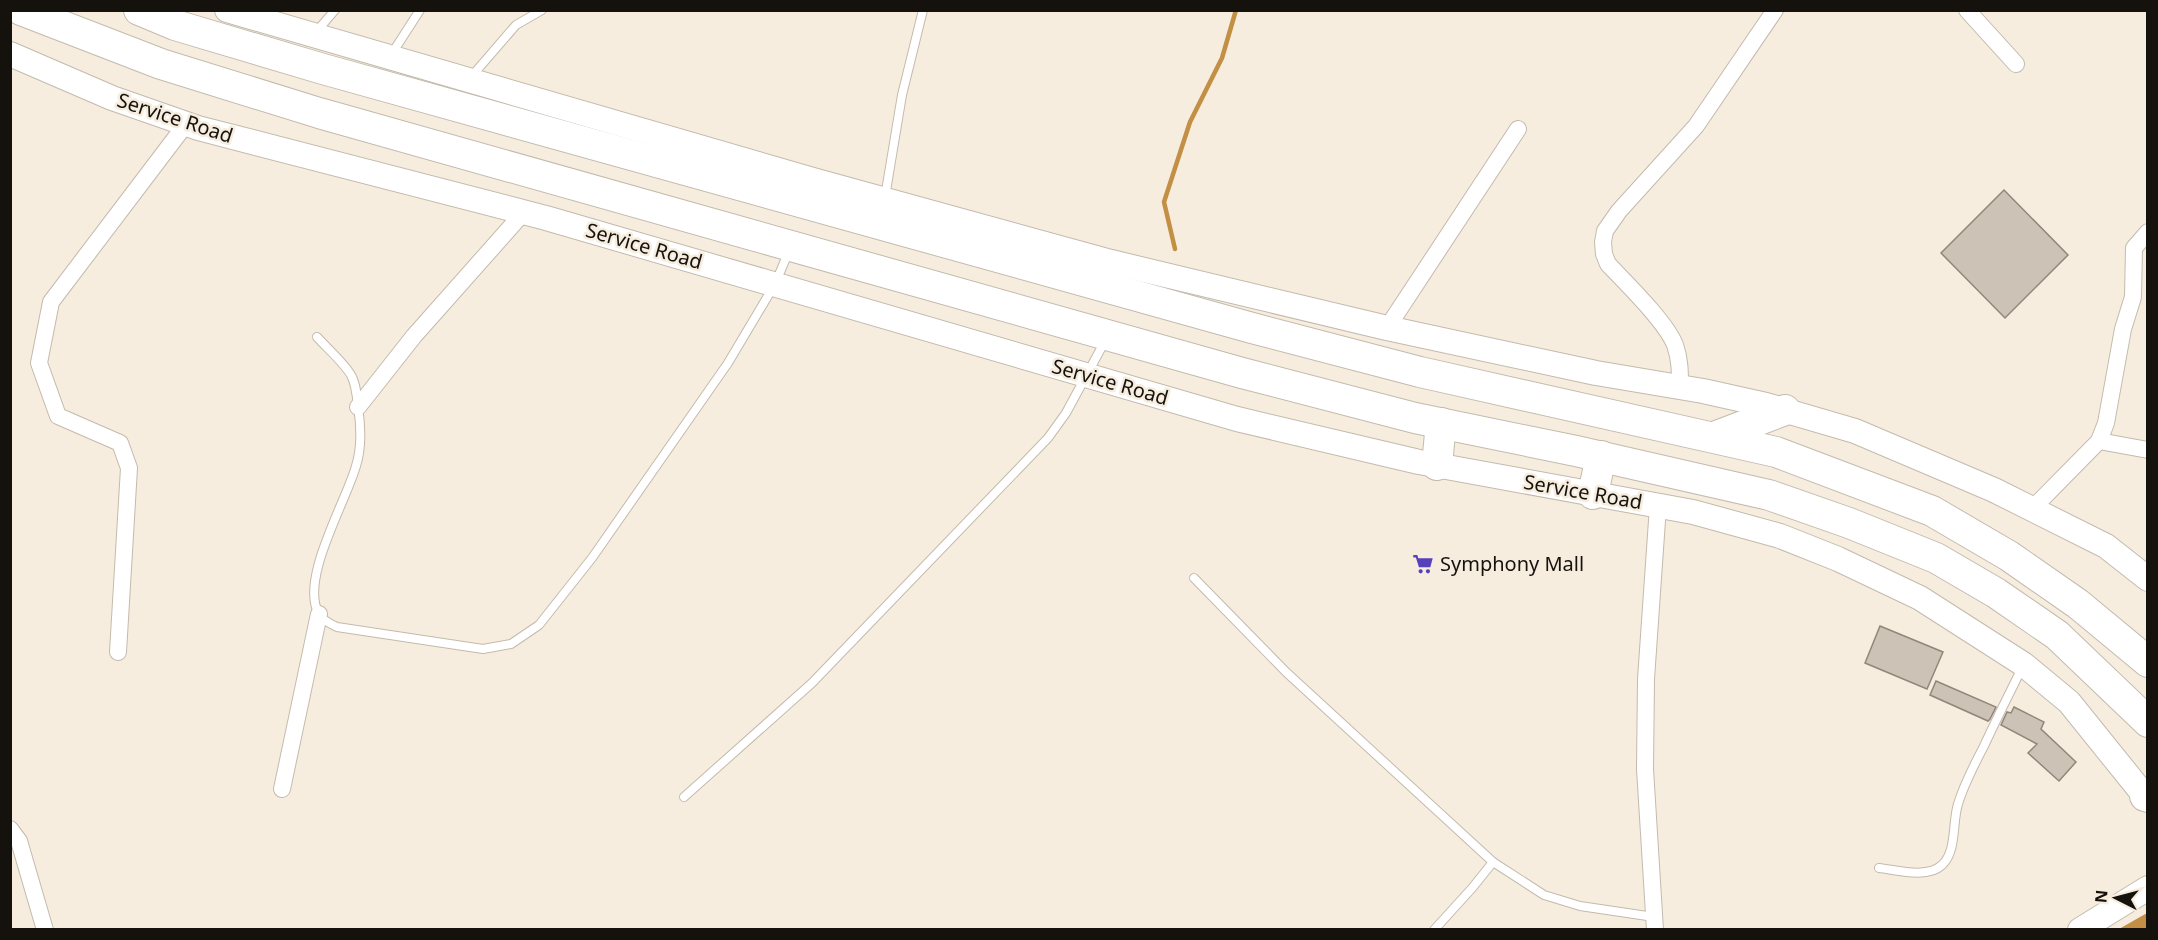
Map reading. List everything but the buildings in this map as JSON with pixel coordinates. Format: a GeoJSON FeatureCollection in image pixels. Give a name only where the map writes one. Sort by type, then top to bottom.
{"type":"FeatureCollection","features":[{"type":"Feature","properties":{"kind":"highway"},"geometry":{"type":"LineString","coordinates":[[21,10],[161,64],[296,106],[1108,336],[1242,373],[1441,423],[1601,456],[1769,495],[1850,523],[1936,558],[1996,593],[2057,635],[2148,722]]}},
{"type":"Feature","properties":{"kind":"highway"},"geometry":{"type":"LineString","coordinates":[[139,10],[175,25],[461,94],[809,192],[1252,328],[1420,372],[1776,452],[1932,511],[2009,556],[2078,604],[2148,662]]}},
{"type":"Feature","properties":{"kind":"highway"},"geometry":{"type":"LineString","coordinates":[[1714,437],[1785,410]]}},
{"type":"Feature","properties":{"kind":"highway"},"geometry":{"type":"LineString","coordinates":[[1437,465],[1441,423]]}},
{"type":"Feature","properties":{"kind":"highway"},"geometry":{"type":"LineString","coordinates":[[1593,494],[1601,456]]}},
{"type":"Feature","properties":{"kind":"street"},"geometry":{"type":"LineString","coordinates":[[227,10],[389,58],[461,94]]}},
{"type":"Feature","properties":{"kind":"street"},"geometry":{"type":"LineString","coordinates":[[1680,387],[1674,342],[1662,324],[1608,264],[1604,254],[1605,231],[1619,211],[1696,126],[1775,10]]}},
{"type":"Feature","properties":{"kind":"street"},"geometry":{"type":"LineString","coordinates":[[1967,10],[2016,64]]}},
{"type":"Feature","properties":{"kind":"street","name":"Service Road"},"geometry":{"type":"LineString","coordinates":[[10,54],[112,98],[186,124],[524,212],[1237,419],[1437,465],[1693,512],[1780,536],[1838,559],[1920,598],[2023,664],[2069,702],[2147,797]]}},
{"type":"Feature","properties":{"kind":"street"},"geometry":{"type":"LineString","coordinates":[[118,652],[129,468],[120,443],[58,416],[39,363],[51,302],[186,124]]}},
{"type":"Feature","properties":{"kind":"street"},"geometry":{"type":"LineString","coordinates":[[1387,328],[1518,129]]}},
{"type":"Feature","properties":{"kind":"street"},"geometry":{"type":"LineString","coordinates":[[809,192],[885,201],[1111,262],[1387,328],[1596,373],[1680,387],[1785,410],[1855,431],[1994,490],[2106,546],[2146,575]]}},
{"type":"Feature","properties":{"kind":"street"},"geometry":{"type":"LineString","coordinates":[[358,407],[414,336],[524,212]]}},
{"type":"Feature","properties":{"kind":"street"},"geometry":{"type":"LineString","coordinates":[[2032,509],[2099,441],[2106,423],[2123,329],[2133,297],[2134,248],[2148,232]]}},
{"type":"Feature","properties":{"kind":"street"},"geometry":{"type":"LineString","coordinates":[[2099,441],[2148,450]]}},
{"type":"Feature","properties":{"kind":"street"},"geometry":{"type":"LineString","coordinates":[[1654,923],[1645,758],[1646,679],[1658,506]]}},
{"type":"Feature","properties":{"kind":"street"},"geometry":{"type":"LineString","coordinates":[[282,789],[319,614]]}},
{"type":"Feature","properties":{"kind":"street"},"geometry":{"type":"LineString","coordinates":[[10,829],[19,841],[45,930]]}},
{"type":"Feature","properties":{"kind":"street"},"geometry":{"type":"LineString","coordinates":[[2080,930],[2148,888]]}},
{"type":"Feature","properties":{"kind":"lane"},"geometry":{"type":"LineString","coordinates":[[314,35],[334,10]]}},
{"type":"Feature","properties":{"kind":"lane"},"geometry":{"type":"LineString","coordinates":[[389,58],[420,10]]}},
{"type":"Feature","properties":{"kind":"lane"},"geometry":{"type":"LineString","coordinates":[[461,94],[516,25],[542,10]]}},
{"type":"Feature","properties":{"kind":"lane"},"geometry":{"type":"LineString","coordinates":[[885,201],[902,95],[923,10]]}},
{"type":"Feature","properties":{"kind":"lane"},"geometry":{"type":"LineString","coordinates":[[317,337],[351,376],[356,391],[360,441],[356,468],[317,567],[314,585],[319,614],[324,620],[337,627],[483,649],[511,644],[539,625],[592,558],[728,363],[775,284],[790,247]]}},
{"type":"Feature","properties":{"kind":"lane"},"geometry":{"type":"LineString","coordinates":[[684,797],[812,683],[1048,438],[1066,413],[1108,336]]}},
{"type":"Feature","properties":{"kind":"lane"},"geometry":{"type":"LineString","coordinates":[[1194,578],[1286,672],[1493,862],[1544,895],[1654,923]]}},
{"type":"Feature","properties":{"kind":"lane"},"geometry":{"type":"LineString","coordinates":[[1880,868],[1921,873],[1940,867],[1947,859],[1957,806],[1965,784],[2023,664]]}},
{"type":"Feature","properties":{"kind":"lane"},"geometry":{"type":"LineString","coordinates":[[1434,930],[1493,862]]}},
{"type":"Feature","properties":{"kind":"shaded area"},"geometry":{"type":"Polygon","coordinates":[[[2147,913],[2147,929],[2119,929],[2147,913]]]}},
{"type":"Feature","properties":{"kind":"waterway"},"geometry":{"type":"LineString","coordinates":[[1175,249],[1164,202],[1190,122],[1222,58],[1236,10]]}},
{"type":"Feature","properties":{"kind":"place","name":"Symphony Mall"},"geometry":{"type":"Point","coordinates":[1423,564]}}]}
